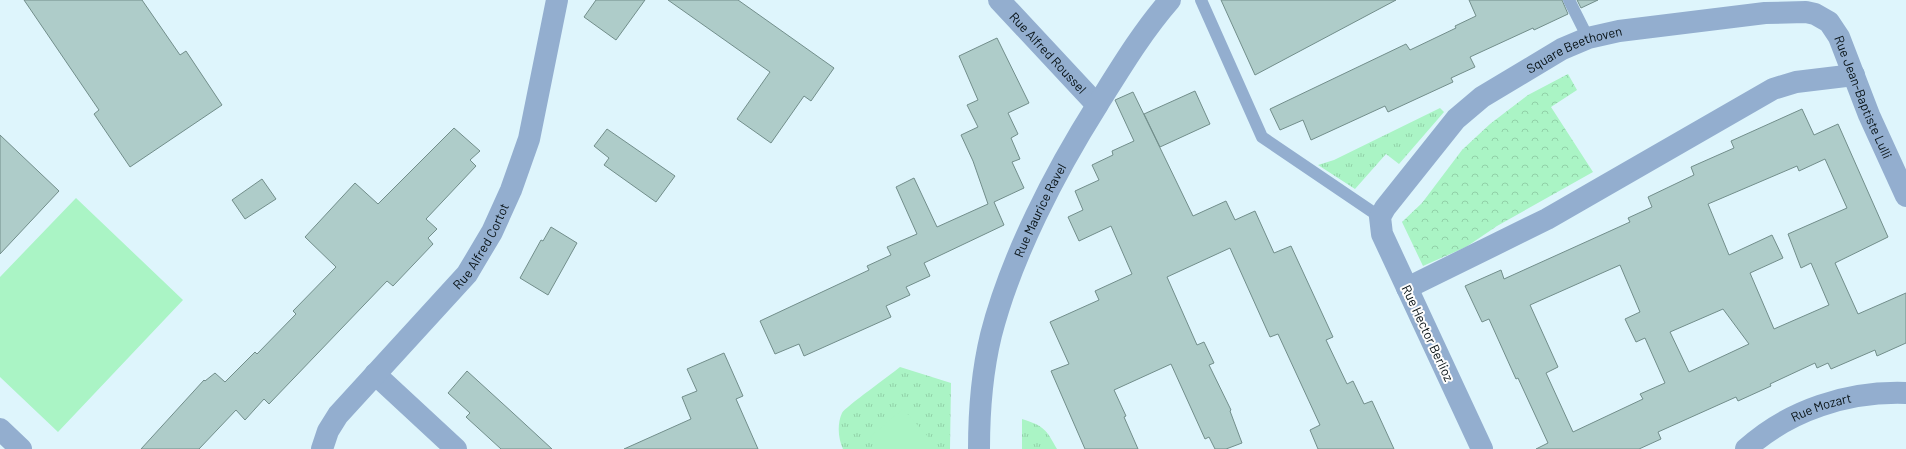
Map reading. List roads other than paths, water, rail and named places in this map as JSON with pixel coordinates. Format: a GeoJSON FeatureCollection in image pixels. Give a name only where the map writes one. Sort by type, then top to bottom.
{"type":"FeatureCollection","features":[{"type":"Feature","properties":{"kind":"street","name":"Rue Alfred Cortot"},"geometry":{"type":"LineString","coordinates":[[322,449],[335,418],[467,274],[497,221],[518,174],[534,122],[557,0]]}},
{"type":"Feature","properties":{"kind":"street","name":"Rue Alfred Roussel"},"geometry":{"type":"LineString","coordinates":[[998,0],[1097,105]]}},
{"type":"Feature","properties":{"kind":"street","name":"Rue Maurice Ravel"},"geometry":{"type":"LineString","coordinates":[[978,449],[980,412],[987,352],[1001,303],[1031,228],[1070,152],[1097,105],[1129,55],[1170,0]]}},
{"type":"Feature","properties":{"kind":"street","name":"Square Beethoven"},"geometry":{"type":"LineString","coordinates":[[1380,217],[1391,198],[1446,130],[1468,107],[1497,87],[1562,49],[1588,38],[1637,28],[1750,14],[1806,12],[1822,16],[1829,22]]}},
{"type":"Feature","properties":{"kind":"street","name":"Rue Jean-Baptiste Lulli"},"geometry":{"type":"LineString","coordinates":[[1829,22],[1840,37],[1869,115],[1906,196]]}},
{"type":"Feature","properties":{"kind":"street"},"geometry":{"type":"LineString","coordinates":[[1407,288],[1547,219],[1773,89],[1796,82],[1854,75]]}},
{"type":"Feature","properties":{"kind":"street","name":"Rue Hector Berlioz"},"geometry":{"type":"LineString","coordinates":[[1380,217],[1382,234],[1482,449]]}},
{"type":"Feature","properties":{"kind":"street"},"geometry":{"type":"LineString","coordinates":[[375,374],[456,449]]}},
{"type":"Feature","properties":{"kind":"street","name":"Rue Mozart"},"geometry":{"type":"LineString","coordinates":[[1746,449],[1776,426],[1822,405],[1864,395],[1906,393]]}},
{"type":"Feature","properties":{"kind":"street"},"geometry":{"type":"LineString","coordinates":[[0,429],[21,449]]}},
{"type":"Feature","properties":{"kind":"lane"},"geometry":{"type":"LineString","coordinates":[[1200,0],[1262,137],[1380,217]]}},
{"type":"Feature","properties":{"kind":"lane"},"geometry":{"type":"LineString","coordinates":[[1569,0],[1588,38]]}}]}
